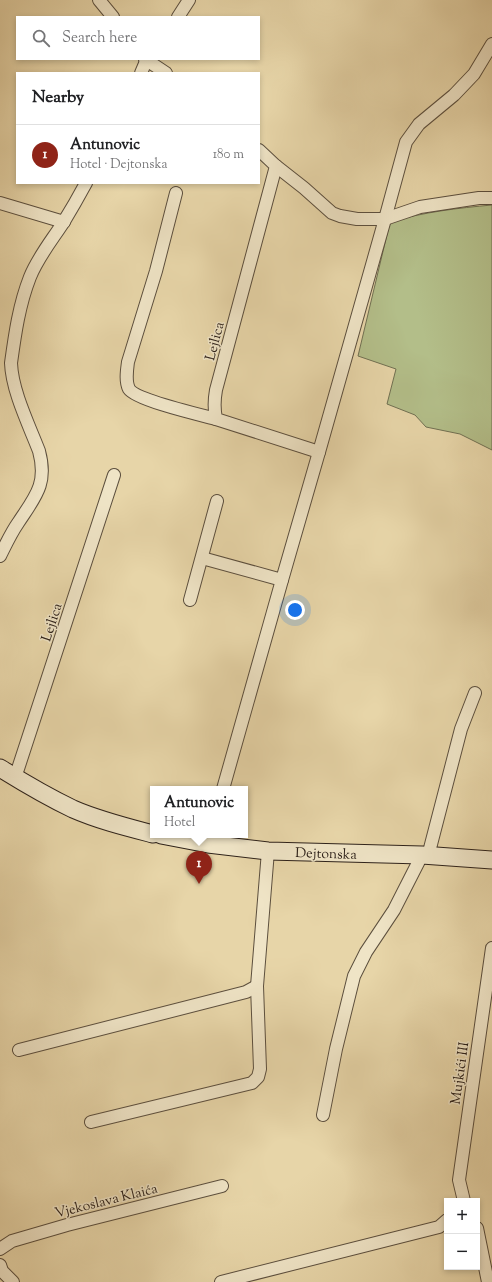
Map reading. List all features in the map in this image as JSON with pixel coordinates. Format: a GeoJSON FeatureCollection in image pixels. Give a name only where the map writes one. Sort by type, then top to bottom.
{"type":"FeatureCollection","features":[{"type":"Feature","properties":{"kind":"main road"},"geometry":{"type":"LineString","coordinates":[[0,768],[42,793],[74,809],[112,823],[150,833]]}},
{"type":"Feature","properties":{"kind":"main road","name":"Dejtonska"},"geometry":{"type":"LineString","coordinates":[[190,838],[210,840],[268,851],[425,855],[492,860]]}},
{"type":"Feature","properties":{"kind":"street"},"geometry":{"type":"LineString","coordinates":[[99,0],[112,16]]}},
{"type":"Feature","properties":{"kind":"street"},"geometry":{"type":"LineString","coordinates":[[179,16],[189,0]]}},
{"type":"Feature","properties":{"kind":"street"},"geometry":{"type":"LineString","coordinates":[[224,786],[320,452],[406,142],[419,124],[454,95],[474,74],[492,44]]}},
{"type":"Feature","properties":{"kind":"street"},"geometry":{"type":"LineString","coordinates":[[141,72],[146,60]]}},
{"type":"Feature","properties":{"kind":"street"},"geometry":{"type":"LineString","coordinates":[[147,60],[165,72]]}},
{"type":"Feature","properties":{"kind":"street"},"geometry":{"type":"LineString","coordinates":[[260,151],[332,213],[340,216],[357,219],[385,219],[420,207],[479,198],[492,198]]}},
{"type":"Feature","properties":{"kind":"street","name":"Lejlica"},"geometry":{"type":"LineString","coordinates":[[216,419],[214,400],[276,166]]}},
{"type":"Feature","properties":{"kind":"street"},"geometry":{"type":"LineString","coordinates":[[0,556],[17,524],[35,499],[40,486],[42,472],[42,462],[39,451],[14,384],[11,371],[18,317],[30,276],[37,262],[64,222],[85,184]]}},
{"type":"Feature","properties":{"kind":"street"},"geometry":{"type":"LineString","coordinates":[[176,193],[156,271],[128,362],[127,372],[130,390],[153,401],[320,452]]}},
{"type":"Feature","properties":{"kind":"street"},"geometry":{"type":"LineString","coordinates":[[0,203],[64,222]]}},
{"type":"Feature","properties":{"kind":"street","name":"Lejlica"},"geometry":{"type":"LineString","coordinates":[[15,778],[114,475]]}},
{"type":"Feature","properties":{"kind":"street"},"geometry":{"type":"LineString","coordinates":[[190,600],[217,501]]}},
{"type":"Feature","properties":{"kind":"street"},"geometry":{"type":"LineString","coordinates":[[202,558],[282,580]]}},
{"type":"Feature","properties":{"kind":"street"},"geometry":{"type":"LineString","coordinates":[[323,1115],[336,1049],[354,976],[366,952],[394,910],[425,855],[461,729],[476,692]]}},
{"type":"Feature","properties":{"kind":"street"},"geometry":{"type":"LineString","coordinates":[[91,1122],[252,1083],[258,1077],[260,1069],[257,986],[268,851]]}},
{"type":"Feature","properties":{"kind":"street","name":"Mujkići III"},"geometry":{"type":"LineString","coordinates":[[463,1198],[459,1180],[492,948]]}},
{"type":"Feature","properties":{"kind":"street"},"geometry":{"type":"LineString","coordinates":[[19,1050],[246,992],[257,986]]}},
{"type":"Feature","properties":{"kind":"street"},"geometry":{"type":"LineString","coordinates":[[456,1198],[459,1180]]}},
{"type":"Feature","properties":{"kind":"street","name":"Vjekoslava Klaića"},"geometry":{"type":"LineString","coordinates":[[0,1249],[12,1241],[67,1225],[222,1186]]}},
{"type":"Feature","properties":{"kind":"street"},"geometry":{"type":"LineString","coordinates":[[220,1282],[439,1227],[444,1223]]}},
{"type":"Feature","properties":{"kind":"street"},"geometry":{"type":"LineString","coordinates":[[478,1234],[488,1282]]}},
{"type":"Feature","properties":{"kind":"street"},"geometry":{"type":"LineString","coordinates":[[0,1265],[2,1271],[13,1282]]}},
{"type":"Feature","properties":{"kind":"green space"},"geometry":{"type":"Polygon","coordinates":[[[492,205],[492,450],[460,434],[426,427],[415,415],[387,404],[396,369],[358,356],[390,222],[441,211],[492,205]]]}},
{"type":"Feature","properties":{"kind":"place","name":"Antunovic"},"geometry":{"type":"Point","coordinates":[199,884]}}]}
